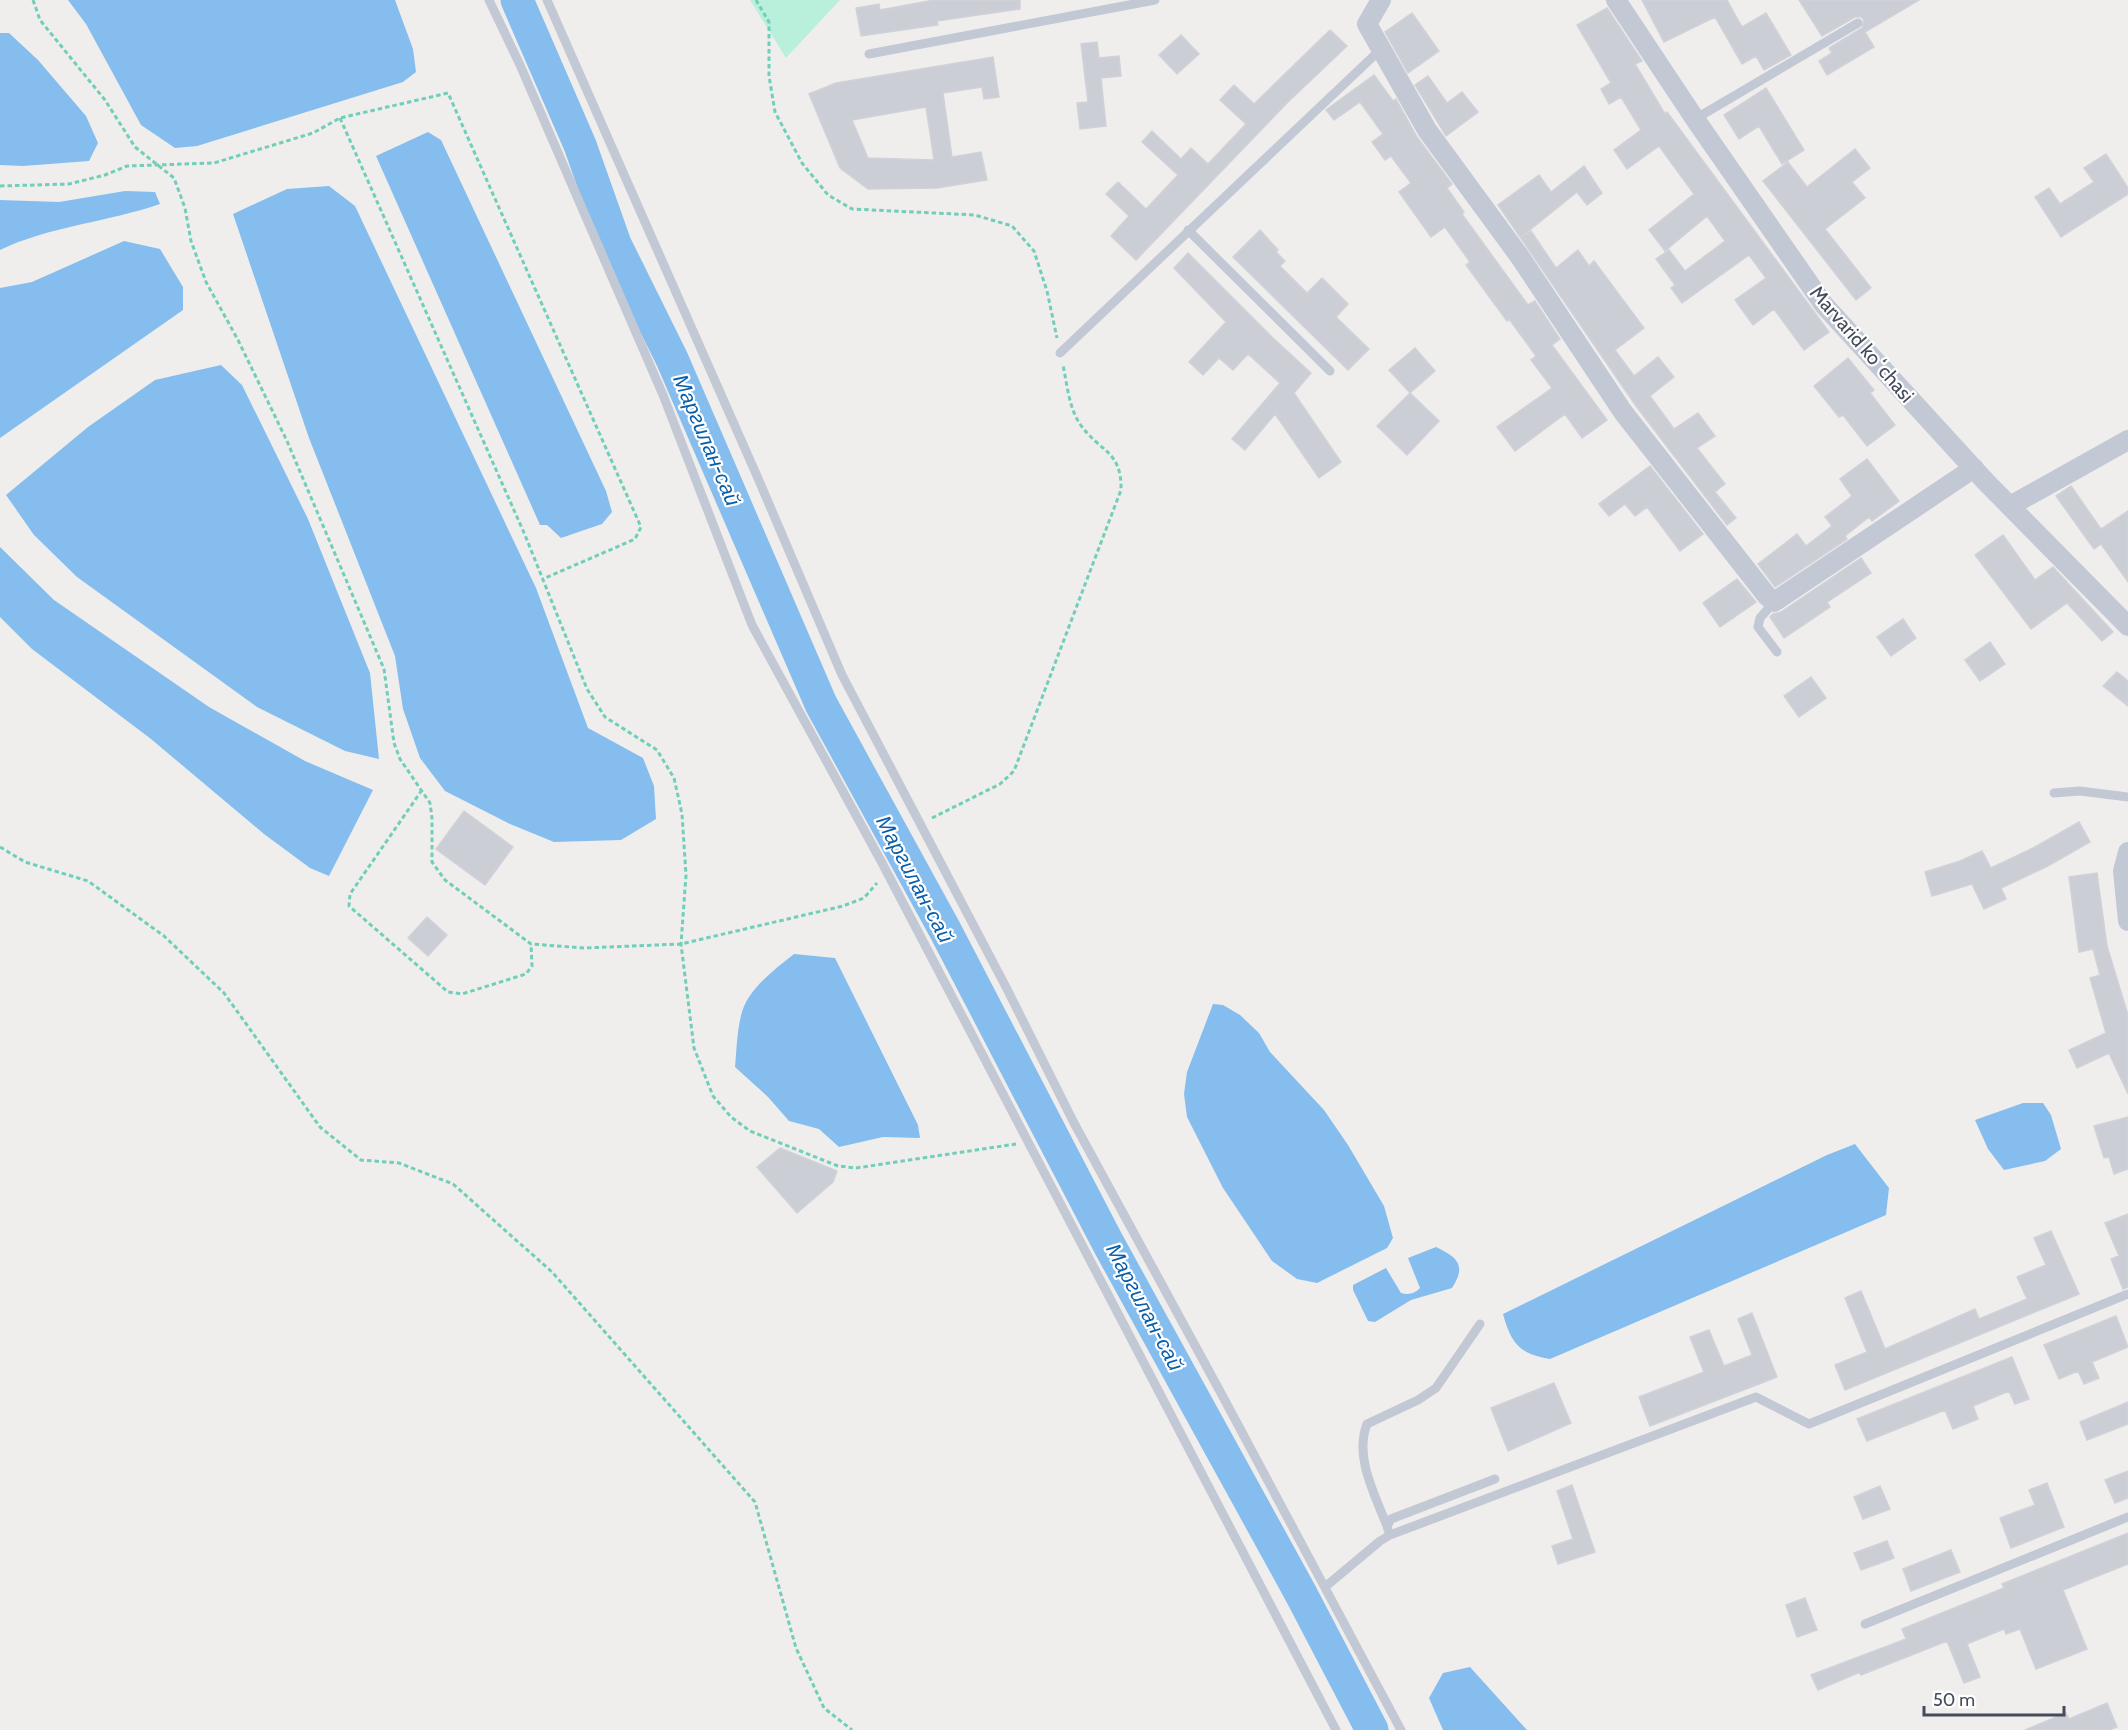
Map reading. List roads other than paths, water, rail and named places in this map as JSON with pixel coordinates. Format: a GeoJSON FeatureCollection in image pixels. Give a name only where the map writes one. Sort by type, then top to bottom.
{"type":"FeatureCollection","features":[{"type":"Feature","properties":{"kind":"street"},"geometry":{"type":"LineString","coordinates":[[1380,0],[1367,24],[1426,130],[1520,257],[1623,412],[1774,602],[1974,468]]}},
{"type":"Feature","properties":{"kind":"street","name":"Marvarid koʻchasi"},"geometry":{"type":"LineString","coordinates":[[1616,0],[1824,305],[1974,468],[2128,626]]}},
{"type":"Feature","properties":{"kind":"street"},"geometry":{"type":"LineString","coordinates":[[2010,506],[2128,440]]}},
{"type":"Feature","properties":{"kind":"street"},"geometry":{"type":"LineString","coordinates":[[2128,852],[2123,871],[2128,921]]}},
{"type":"Feature","properties":{"kind":"lane"},"geometry":{"type":"LineString","coordinates":[[489,0],[520,65],[663,395],[752,625],[881,861],[1335,1730]]}},
{"type":"Feature","properties":{"kind":"lane"},"geometry":{"type":"LineString","coordinates":[[547,0],[757,476],[842,675],[1007,989],[1074,1123],[1401,1730]]}},
{"type":"Feature","properties":{"kind":"lane"},"geometry":{"type":"LineString","coordinates":[[869,54],[1155,0]]}},
{"type":"Feature","properties":{"kind":"lane"},"geometry":{"type":"LineString","coordinates":[[1695,119],[1858,23]]}},
{"type":"Feature","properties":{"kind":"lane"},"geometry":{"type":"LineString","coordinates":[[1060,353],[1381,49]]}},
{"type":"Feature","properties":{"kind":"lane"},"geometry":{"type":"LineString","coordinates":[[1188,230],[1330,371]]}},
{"type":"Feature","properties":{"kind":"lane"},"geometry":{"type":"LineString","coordinates":[[1774,602],[1760,618],[1758,627],[1777,652]]}},
{"type":"Feature","properties":{"kind":"lane"},"geometry":{"type":"LineString","coordinates":[[2054,793],[2080,791],[2128,797]]}},
{"type":"Feature","properties":{"kind":"lane"},"geometry":{"type":"LineString","coordinates":[[1325,1587],[1389,1531],[1756,1397],[1809,1424],[2128,1294]]}},
{"type":"Feature","properties":{"kind":"lane"},"geometry":{"type":"LineString","coordinates":[[1389,1531],[1367,1477],[1362,1436],[1367,1424],[1418,1400],[1436,1388],[1480,1323]]}},
{"type":"Feature","properties":{"kind":"lane"},"geometry":{"type":"LineString","coordinates":[[1389,1531],[1391,1519],[1496,1479]]}},
{"type":"Feature","properties":{"kind":"lane"},"geometry":{"type":"LineString","coordinates":[[1865,1624],[2128,1517]]}},
{"type":"Feature","properties":{"kind":"water"},"geometry":{"type":"Polygon","coordinates":[[[68,0],[395,0],[413,49],[416,72],[403,82],[197,146],[175,148],[141,125],[86,24],[68,0]]]}},
{"type":"Feature","properties":{"kind":"water"},"geometry":{"type":"Polygon","coordinates":[[[0,33],[9,33],[38,60],[86,116],[98,143],[89,161],[23,166],[0,165],[0,33]]]}},
{"type":"Feature","properties":{"kind":"water"},"geometry":{"type":"Polygon","coordinates":[[[428,132],[441,140],[606,491],[612,512],[602,524],[561,538],[547,525],[540,525],[376,156],[428,132]]]}},
{"type":"Feature","properties":{"kind":"water"},"geometry":{"type":"Polygon","coordinates":[[[329,186],[355,206],[536,588],[588,728],[643,758],[654,786],[656,819],[621,840],[554,842],[510,824],[445,791],[420,758],[403,709],[395,656],[309,438],[233,214],[287,189],[329,186]]]}},
{"type":"Feature","properties":{"kind":"water"},"geometry":{"type":"Polygon","coordinates":[[[125,191],[155,192],[160,204],[39,235],[0,250],[0,200],[59,202],[125,191]]]}},
{"type":"Feature","properties":{"kind":"water"},"geometry":{"type":"Polygon","coordinates":[[[124,241],[160,249],[183,287],[183,310],[0,438],[0,288],[32,282],[124,241]]]}},
{"type":"Feature","properties":{"kind":"water"},"geometry":{"type":"Polygon","coordinates":[[[221,365],[242,385],[308,519],[370,673],[379,759],[345,751],[257,707],[77,577],[34,535],[6,495],[88,427],[155,380],[221,365]]]}},
{"type":"Feature","properties":{"kind":"water"},"geometry":{"type":"Polygon","coordinates":[[[0,547],[54,600],[209,707],[305,761],[373,790],[329,876],[310,868],[264,834],[151,739],[32,649],[0,617],[0,547]]]}},
{"type":"Feature","properties":{"kind":"water"},"geometry":{"type":"Polygon","coordinates":[[[794,954],[835,958],[918,1125],[920,1138],[883,1137],[839,1147],[819,1129],[789,1121],[768,1097],[735,1067],[738,1031],[745,1004],[764,979],[794,954]]]}},
{"type":"Feature","properties":{"kind":"water"},"geometry":{"type":"Polygon","coordinates":[[[1213,1004],[1223,1005],[1240,1015],[1259,1033],[1270,1052],[1324,1110],[1348,1145],[1384,1206],[1393,1238],[1387,1248],[1317,1283],[1297,1279],[1272,1261],[1223,1188],[1187,1117],[1184,1094],[1187,1072],[1213,1004]]]}},
{"type":"Feature","properties":{"kind":"water"},"geometry":{"type":"Polygon","coordinates":[[[2023,1103],[2043,1103],[2051,1115],[2061,1149],[2045,1161],[2004,1170],[1988,1149],[1975,1120],[2023,1103]]]}},
{"type":"Feature","properties":{"kind":"water"},"geometry":{"type":"Polygon","coordinates":[[[1855,1144],[1889,1188],[1886,1215],[1550,1359],[1531,1354],[1513,1340],[1503,1314],[1827,1155],[1855,1144]]]}},
{"type":"Feature","properties":{"kind":"water"},"geometry":{"type":"Polygon","coordinates":[[[1436,1247],[1449,1254],[1458,1263],[1459,1273],[1452,1288],[1411,1300],[1375,1322],[1368,1321],[1353,1290],[1353,1285],[1386,1268],[1401,1293],[1413,1293],[1420,1288],[1408,1258],[1436,1247]]]}},
{"type":"Feature","properties":{"kind":"water"},"geometry":{"type":"Polygon","coordinates":[[[1470,1667],[1527,1730],[1443,1730],[1429,1698],[1443,1673],[1470,1667]]]}},
{"type":"Feature","properties":{"kind":"waterway","name":"Маргилан-сай"},"geometry":{"type":"LineString","coordinates":[[517,0],[580,145],[615,244],[672,359],[821,704],[945,930],[1108,1243],[1301,1594],[1372,1730]]}}]}
